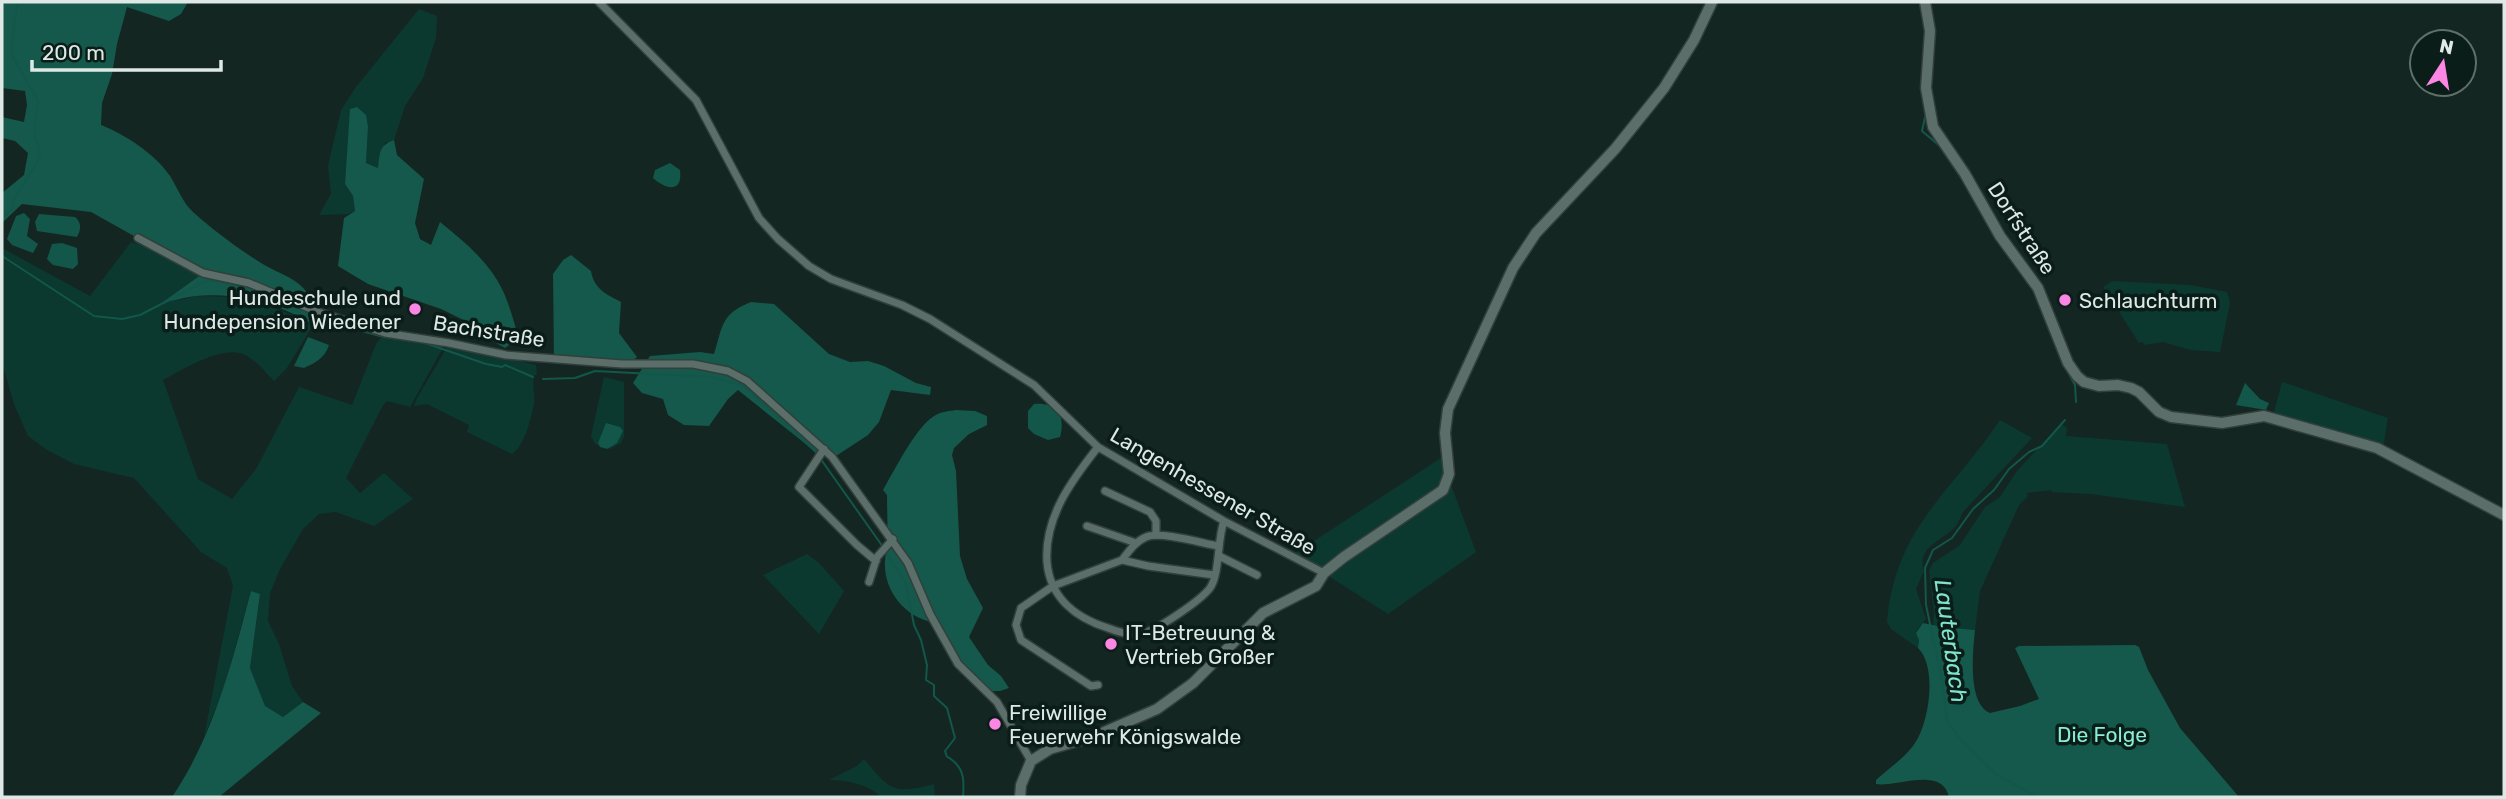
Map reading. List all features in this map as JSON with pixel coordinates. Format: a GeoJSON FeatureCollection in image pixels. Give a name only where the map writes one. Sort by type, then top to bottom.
{"type":"FeatureCollection","features":[{"type":"Feature","properties":{"kind":"street","name":"Langenhessener Straße"},"geometry":{"type":"LineString","coordinates":[[599,2],[696,100],[752,207],[766,226],[809,266],[831,279],[902,305],[930,319],[1026,380],[1098,447],[1224,521],[1324,573]]}},
{"type":"Feature","properties":{"kind":"street"},"geometry":{"type":"LineString","coordinates":[[1020,797],[1021,785],[1031,761],[1050,749],[1095,736],[1157,709],[1193,683],[1263,613],[1316,586],[1324,573],[1385,527],[1443,490],[1449,474],[1445,433],[1448,409],[1513,268],[1536,233],[1615,149],[1664,88],[1694,40],[1712,2]]}},
{"type":"Feature","properties":{"kind":"street","name":"Dorfstraße"},"geometry":{"type":"LineString","coordinates":[[1924,2],[1930,31],[1926,88],[1933,127],[1965,174],[1991,222],[2038,288],[2068,363],[2077,376],[2084,382],[2099,386],[2118,385],[2131,388],[2139,392],[2159,412],[2171,417],[2222,423],[2264,416],[2377,448],[2504,516]]}},
{"type":"Feature","properties":{"kind":"street","name":"Bachstraße"},"geometry":{"type":"LineString","coordinates":[[138,238],[203,273],[249,283],[318,312],[385,333],[506,355],[622,364],[693,365],[728,371],[747,380],[821,454],[892,539],[908,563],[930,614],[958,664],[997,702],[1031,761]]}},
{"type":"Feature","properties":{"kind":"street"},"geometry":{"type":"LineString","coordinates":[[1098,447],[1071,483],[1054,517],[1047,560],[1053,586],[1062,601],[1078,616],[1120,632],[1142,634],[1156,629],[1212,587],[1219,556],[1219,534],[1224,521]]}},
{"type":"Feature","properties":{"kind":"street"},"geometry":{"type":"LineString","coordinates":[[821,454],[799,487],[876,561]]}},
{"type":"Feature","properties":{"kind":"street"},"geometry":{"type":"LineString","coordinates":[[1105,491],[1150,512],[1156,521],[1156,535]]}},
{"type":"Feature","properties":{"kind":"street"},"geometry":{"type":"LineString","coordinates":[[1087,526],[1136,543]]}},
{"type":"Feature","properties":{"kind":"street"},"geometry":{"type":"LineString","coordinates":[[1098,685],[1091,686],[1041,655],[1019,636],[1016,625],[1021,608],[1053,586],[1083,572],[1114,565],[1147,536],[1156,535],[1218,547]]}},
{"type":"Feature","properties":{"kind":"street"},"geometry":{"type":"LineString","coordinates":[[869,582],[876,561],[892,539]]}},
{"type":"Feature","properties":{"kind":"street"},"geometry":{"type":"LineString","coordinates":[[1219,556],[1256,575]]}},
{"type":"Feature","properties":{"kind":"street"},"geometry":{"type":"LineString","coordinates":[[1122,560],[1158,568],[1214,575]]}},
{"type":"Feature","properties":{"kind":"shaded area"},"geometry":{"type":"Polygon","coordinates":[[[419,9],[437,16],[436,38],[423,78],[405,106],[394,140],[385,143],[378,168],[366,163],[368,127],[349,140],[345,184],[353,196],[355,211],[348,214],[319,215],[331,194],[328,166],[341,110],[356,87],[419,9]]]}},
{"type":"Feature","properties":{"kind":"shaded area"},"geometry":{"type":"Polygon","coordinates":[[[670,163],[680,170],[680,178],[676,186],[668,187],[653,178],[655,170],[670,163]]]}},
{"type":"Feature","properties":{"kind":"shaded area"},"geometry":{"type":"Polygon","coordinates":[[[24,213],[30,219],[27,236],[38,244],[33,253],[12,245],[7,239],[16,216],[24,213]]]}},
{"type":"Feature","properties":{"kind":"shaded area"},"geometry":{"type":"Polygon","coordinates":[[[39,214],[75,217],[80,226],[77,237],[37,231],[35,222],[39,214]]]}},
{"type":"Feature","properties":{"kind":"shaded area"},"geometry":{"type":"Polygon","coordinates":[[[131,242],[150,248],[200,276],[165,301],[195,296],[248,297],[313,325],[287,368],[274,381],[250,358],[231,352],[200,361],[163,380],[198,479],[232,499],[256,469],[299,387],[352,405],[376,344],[383,335],[445,344],[410,407],[387,401],[382,407],[346,478],[360,493],[384,473],[413,499],[374,526],[336,512],[319,514],[303,529],[280,569],[270,593],[268,621],[279,644],[292,686],[303,702],[283,717],[265,707],[250,668],[260,595],[251,591],[223,691],[204,737],[233,586],[227,568],[201,552],[134,478],[74,464],[28,436],[14,404],[2,363],[2,248],[90,296],[131,242]]]}},
{"type":"Feature","properties":{"kind":"shaded area"},"geometry":{"type":"Polygon","coordinates":[[[62,243],[77,248],[78,264],[73,269],[53,265],[47,259],[52,244],[62,243]]]}},
{"type":"Feature","properties":{"kind":"shaded area"},"geometry":{"type":"Polygon","coordinates":[[[2112,281],[2190,285],[2227,292],[2230,303],[2220,352],[2191,350],[2163,342],[2144,345],[2143,342],[2139,343],[2103,287],[2112,281]]]}},
{"type":"Feature","properties":{"kind":"shaded area"},"geometry":{"type":"Polygon","coordinates":[[[308,337],[329,345],[327,350],[319,360],[304,368],[294,366],[308,337]]]}},
{"type":"Feature","properties":{"kind":"shaded area"},"geometry":{"type":"Polygon","coordinates":[[[449,344],[536,365],[537,375],[533,378],[534,403],[529,424],[524,438],[512,454],[467,432],[469,425],[427,404],[414,406],[449,344]]]}},
{"type":"Feature","properties":{"kind":"shaded area"},"geometry":{"type":"Polygon","coordinates":[[[604,377],[624,382],[624,436],[621,443],[610,449],[595,444],[591,436],[604,377]]]}},
{"type":"Feature","properties":{"kind":"shaded area"},"geometry":{"type":"Polygon","coordinates":[[[2282,382],[2388,418],[2382,455],[2367,448],[2296,432],[2271,423],[2282,382]]]}},
{"type":"Feature","properties":{"kind":"shaded area"},"geometry":{"type":"Polygon","coordinates":[[[2245,383],[2260,399],[2269,403],[2266,410],[2236,405],[2245,383]]]}},
{"type":"Feature","properties":{"kind":"shaded area"},"geometry":{"type":"Polygon","coordinates":[[[1034,404],[1049,405],[1058,412],[1062,423],[1060,437],[1048,440],[1028,428],[1028,411],[1034,404]]]}},
{"type":"Feature","properties":{"kind":"shaded area"},"geometry":{"type":"Polygon","coordinates":[[[2000,420],[2032,438],[1963,512],[1958,524],[1927,550],[1923,563],[1924,571],[1916,589],[1926,619],[1916,632],[1918,648],[1891,629],[1887,622],[1892,589],[1901,560],[1928,512],[2000,420]]]}},
{"type":"Feature","properties":{"kind":"shaded area"},"geometry":{"type":"Polygon","coordinates":[[[606,423],[620,427],[623,431],[617,443],[607,449],[600,447],[598,443],[606,423]]]}},
{"type":"Feature","properties":{"kind":"shaded area"},"geometry":{"type":"Polygon","coordinates":[[[2061,424],[2067,428],[2066,436],[2167,444],[2185,507],[2091,494],[2051,492],[2052,490],[2026,493],[2028,496],[2019,505],[1980,591],[1975,630],[1933,626],[1929,571],[1933,563],[1960,545],[1985,507],[2000,497],[2017,471],[2061,424]]]}},
{"type":"Feature","properties":{"kind":"shaded area"},"geometry":{"type":"Polygon","coordinates":[[[1441,458],[1476,552],[1388,614],[1294,554],[1441,458]]]}},
{"type":"Feature","properties":{"kind":"shaded area"},"geometry":{"type":"Polygon","coordinates":[[[807,554],[819,563],[844,591],[819,634],[763,575],[807,554]]]}},
{"type":"Feature","properties":{"kind":"shaded area"},"geometry":{"type":"Polygon","coordinates":[[[864,759],[880,778],[893,787],[909,789],[934,784],[935,797],[881,797],[857,784],[829,780],[857,766],[864,759]]]}},
{"type":"Feature","properties":{"kind":"green space"},"geometry":{"type":"Polygon","coordinates":[[[2,2],[188,2],[181,14],[169,21],[127,7],[112,74],[102,103],[101,125],[130,139],[148,152],[170,176],[189,208],[225,238],[300,285],[318,312],[313,325],[287,311],[242,298],[211,295],[163,302],[202,274],[91,212],[22,204],[2,223],[2,193],[24,175],[28,153],[15,141],[2,138],[2,117],[24,122],[27,105],[25,91],[2,88],[2,2]]]}},
{"type":"Feature","properties":{"kind":"green space"},"geometry":{"type":"Polygon","coordinates":[[[357,107],[366,115],[368,127],[366,163],[378,168],[383,147],[394,140],[397,155],[424,179],[415,223],[420,239],[431,245],[440,222],[476,253],[498,281],[519,338],[505,348],[489,339],[482,329],[441,309],[368,284],[338,266],[344,218],[355,211],[353,196],[345,184],[350,109],[357,107]]]}},
{"type":"Feature","properties":{"kind":"green space"},"geometry":{"type":"Polygon","coordinates":[[[571,255],[591,271],[602,290],[621,302],[619,333],[637,357],[629,364],[554,359],[553,274],[563,260],[571,255]]]}},
{"type":"Feature","properties":{"kind":"green space"},"geometry":{"type":"Polygon","coordinates":[[[751,302],[774,304],[829,354],[850,362],[868,361],[884,366],[916,383],[931,387],[930,395],[891,390],[879,422],[868,435],[836,456],[817,453],[738,390],[728,399],[709,426],[684,425],[668,415],[663,399],[642,393],[633,383],[650,356],[700,352],[714,354],[728,316],[751,302]]]}},
{"type":"Feature","properties":{"kind":"green space"},"geometry":{"type":"Polygon","coordinates":[[[956,410],[975,411],[987,416],[987,425],[969,434],[954,448],[952,455],[956,471],[960,556],[967,579],[983,608],[969,637],[988,665],[1001,676],[1009,688],[1000,691],[989,691],[960,673],[951,651],[932,622],[905,608],[892,592],[885,572],[887,495],[883,490],[906,450],[927,422],[934,416],[956,410]]]}},
{"type":"Feature","properties":{"kind":"green space"},"geometry":{"type":"Polygon","coordinates":[[[251,591],[260,594],[250,668],[265,706],[283,717],[303,702],[321,713],[219,797],[172,797],[199,749],[220,697],[251,591]]]}},
{"type":"Feature","properties":{"kind":"green space","name":"Die Folge"},"geometry":{"type":"Polygon","coordinates":[[[1923,623],[1975,630],[1975,688],[1983,708],[1990,713],[2039,699],[2015,648],[2019,646],[2139,647],[2148,670],[2180,728],[2239,797],[1949,797],[1945,787],[1928,780],[1876,784],[1876,780],[1913,746],[1923,725],[1929,682],[1928,669],[1918,648],[1916,633],[1923,623]]]}},
{"type":"Feature","properties":{"kind":"waterway"},"geometry":{"type":"LineString","coordinates":[[2,217],[11,210],[14,199],[40,153],[34,131],[38,101],[11,53],[17,2]]}},
{"type":"Feature","properties":{"kind":"waterway","name":"Lauterbach"},"geometry":{"type":"LineString","coordinates":[[1926,113],[1922,131],[1941,147]]}},
{"type":"Feature","properties":{"kind":"waterway","name":"Lauterbach"},"geometry":{"type":"LineString","coordinates":[[1982,214],[1995,237]]}},
{"type":"Feature","properties":{"kind":"waterway"},"geometry":{"type":"LineString","coordinates":[[2,256],[94,316],[122,319],[140,315],[208,280],[246,287],[266,294]]}},
{"type":"Feature","properties":{"kind":"waterway"},"geometry":{"type":"LineString","coordinates":[[271,296],[284,307],[333,323]]}},
{"type":"Feature","properties":{"kind":"waterway"},"geometry":{"type":"LineString","coordinates":[[343,326],[413,341]]}},
{"type":"Feature","properties":{"kind":"waterway"},"geometry":{"type":"LineString","coordinates":[[425,343],[486,364],[502,367],[505,365],[533,377]]}},
{"type":"Feature","properties":{"kind":"waterway","name":"Lauterbach"},"geometry":{"type":"LineString","coordinates":[[2065,367],[2075,385],[2076,402]]}},
{"type":"Feature","properties":{"kind":"waterway"},"geometry":{"type":"LineString","coordinates":[[543,379],[575,378],[595,371],[711,377],[742,385],[817,453]]}},
{"type":"Feature","properties":{"kind":"waterway","name":"Lauterbach"},"geometry":{"type":"LineString","coordinates":[[2037,797],[1996,774],[1961,740],[1947,721],[1942,681],[1926,605],[1925,568],[1933,550],[1952,538],[1973,509],[1994,490],[2009,469],[2029,452],[2042,446],[2065,420]]}},
{"type":"Feature","properties":{"kind":"waterway"},"geometry":{"type":"LineString","coordinates":[[820,458],[883,547]]}},
{"type":"Feature","properties":{"kind":"waterway"},"geometry":{"type":"LineString","coordinates":[[886,552],[906,584],[914,625],[927,665],[926,680],[934,685],[934,696],[947,708],[955,738],[945,751],[961,772],[963,797]]}},
{"type":"Feature","properties":{"kind":"place","name":"Schlauchturm"},"geometry":{"type":"Point","coordinates":[2065,300]}},
{"type":"Feature","properties":{"kind":"place","name":"Hundeschule und Hundepension Wiedener"},"geometry":{"type":"Point","coordinates":[415,309]}},
{"type":"Feature","properties":{"kind":"place","name":"IT-Betreuung & Vertrieb Großer"},"geometry":{"type":"Point","coordinates":[1111,644]}},
{"type":"Feature","properties":{"kind":"place","name":"Freiwillige Feuerwehr Königswalde"},"geometry":{"type":"Point","coordinates":[995,724]}}]}
